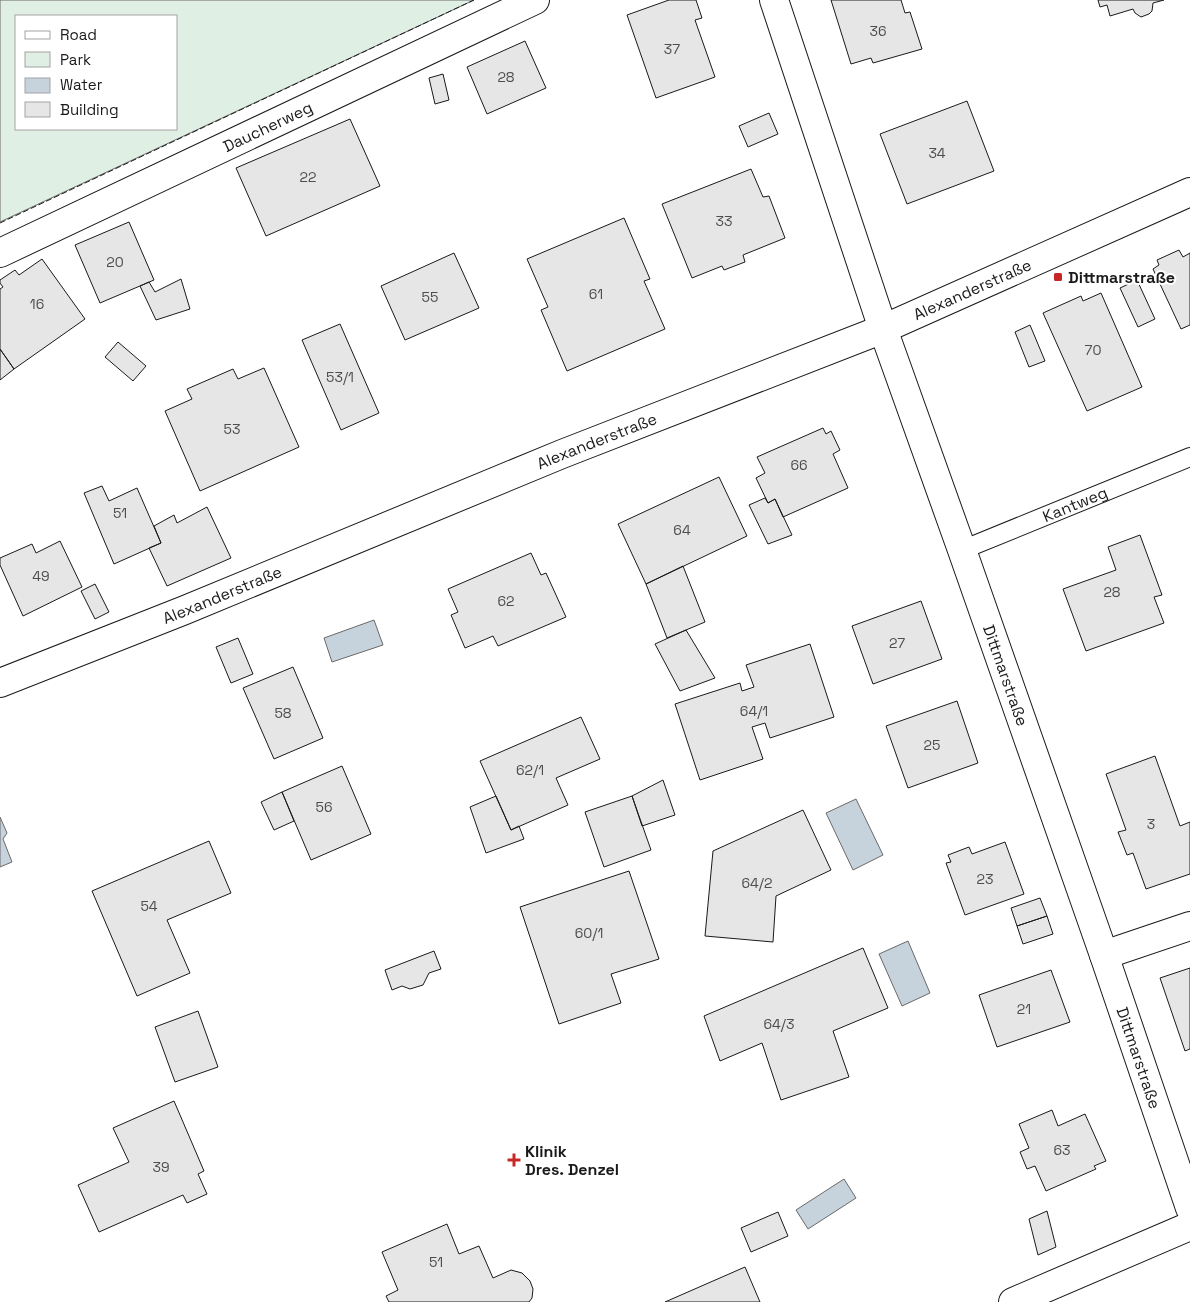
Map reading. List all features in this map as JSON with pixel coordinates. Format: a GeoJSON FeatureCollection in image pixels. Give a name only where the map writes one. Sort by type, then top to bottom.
{"type":"FeatureCollection","features":[{"type":"Feature","properties":{"kind":"street","name":"Daucherweg"},"geometry":{"type":"LineString","coordinates":[[0,253],[535,0]]}},
{"type":"Feature","properties":{"kind":"street","name":"Dittmarstraße"},"geometry":{"type":"LineString","coordinates":[[774,0],[883,329],[1104,955],[1190,1208]]}},
{"type":"Feature","properties":{"kind":"street","name":"Alexanderstraße"},"geometry":{"type":"LineString","coordinates":[[0,683],[185,610],[562,454],[883,329],[1190,192]]}},
{"type":"Feature","properties":{"kind":"street"},"geometry":{"type":"LineString","coordinates":[[1104,955],[1190,926]]}},
{"type":"Feature","properties":{"kind":"street"},"geometry":{"type":"LineString","coordinates":[[1013,1302],[1190,1226]]}},
{"type":"Feature","properties":{"kind":"lane","name":"Kantweg"},"geometry":{"type":"LineString","coordinates":[[962,550],[1190,457]]}},
{"type":"Feature","properties":{"kind":"green space"},"geometry":{"type":"Polygon","coordinates":[[[0,0],[474,0],[0,222],[0,0]]]}},
{"type":"Feature","properties":{"kind":"water"},"geometry":{"type":"Polygon","coordinates":[[[374,620],[383,645],[332,662],[324,638],[374,620]]]}},
{"type":"Feature","properties":{"kind":"water"},"geometry":{"type":"Polygon","coordinates":[[[856,799],[883,855],[853,870],[826,813],[856,799]]]}},
{"type":"Feature","properties":{"kind":"water"},"geometry":{"type":"Polygon","coordinates":[[[0,817],[7,833],[3,839],[12,862],[0,867],[0,817]]]}},
{"type":"Feature","properties":{"kind":"water"},"geometry":{"type":"Polygon","coordinates":[[[908,941],[930,993],[902,1006],[879,954],[908,941]]]}},
{"type":"Feature","properties":{"kind":"water"},"geometry":{"type":"Polygon","coordinates":[[[844,1179],[856,1198],[808,1229],[796,1210],[844,1179]]]}},
{"type":"Feature","properties":{"kind":"building"},"geometry":{"type":"Polygon","coordinates":[[[669,0],[696,0],[702,18],[695,20],[715,77],[656,98],[627,15],[669,0]]]}},
{"type":"Feature","properties":{"kind":"building"},"geometry":{"type":"Polygon","coordinates":[[[831,0],[901,0],[905,13],[910,12],[922,49],[873,63],[871,58],[851,64],[831,0]]]}},
{"type":"Feature","properties":{"kind":"building"},"geometry":{"type":"Polygon","coordinates":[[[1098,0],[1164,0],[1153,3],[1152,11],[1141,17],[1133,9],[1110,16],[1107,5],[1100,7],[1098,0]]]}},
{"type":"Feature","properties":{"kind":"building"},"geometry":{"type":"Polygon","coordinates":[[[525,41],[546,88],[487,114],[467,67],[525,41]]]}},
{"type":"Feature","properties":{"kind":"building"},"geometry":{"type":"Polygon","coordinates":[[[443,74],[449,100],[435,104],[429,78],[443,74]]]}},
{"type":"Feature","properties":{"kind":"building"},"geometry":{"type":"Polygon","coordinates":[[[967,101],[994,171],[907,204],[880,134],[967,101]]]}},
{"type":"Feature","properties":{"kind":"building"},"geometry":{"type":"Polygon","coordinates":[[[769,113],[778,134],[748,147],[739,126],[769,113]]]}},
{"type":"Feature","properties":{"kind":"building"},"geometry":{"type":"Polygon","coordinates":[[[350,119],[380,186],[266,236],[236,168],[350,119]]]}},
{"type":"Feature","properties":{"kind":"building"},"geometry":{"type":"Polygon","coordinates":[[[751,169],[763,197],[769,196],[785,238],[743,255],[745,262],[724,270],[722,266],[692,278],[662,204],[751,169]]]}},
{"type":"Feature","properties":{"kind":"building"},"geometry":{"type":"Polygon","coordinates":[[[624,218],[650,279],[644,281],[665,329],[567,371],[541,310],[548,307],[527,259],[624,218]]]}},
{"type":"Feature","properties":{"kind":"building"},"geometry":{"type":"Polygon","coordinates":[[[129,222],[154,280],[100,303],[75,245],[129,222]]]}},
{"type":"Feature","properties":{"kind":"building"},"geometry":{"type":"Polygon","coordinates":[[[1179,250],[1183,257],[1190,253],[1190,325],[1181,329],[1153,269],[1159,265],[1157,260],[1179,250]]]}},
{"type":"Feature","properties":{"kind":"building"},"geometry":{"type":"Polygon","coordinates":[[[454,253],[479,308],[405,340],[381,286],[454,253]]]}},
{"type":"Feature","properties":{"kind":"building"},"geometry":{"type":"Polygon","coordinates":[[[42,259],[85,319],[14,369],[0,349],[0,289],[3,287],[0,280],[15,270],[19,275],[42,259]]]}},
{"type":"Feature","properties":{"kind":"building"},"geometry":{"type":"Polygon","coordinates":[[[181,279],[190,309],[156,320],[140,286],[149,282],[155,292],[181,279]]]}},
{"type":"Feature","properties":{"kind":"building"},"geometry":{"type":"Polygon","coordinates":[[[1137,280],[1155,319],[1138,327],[1120,288],[1137,280]]]}},
{"type":"Feature","properties":{"kind":"building"},"geometry":{"type":"Polygon","coordinates":[[[1101,293],[1142,387],[1087,411],[1043,313],[1081,296],[1083,301],[1101,293]]]}},
{"type":"Feature","properties":{"kind":"building"},"geometry":{"type":"Polygon","coordinates":[[[340,324],[379,413],[341,430],[302,340],[340,324]]]}},
{"type":"Feature","properties":{"kind":"building"},"geometry":{"type":"Polygon","coordinates":[[[1030,325],[1045,361],[1029,367],[1015,332],[1030,325]]]}},
{"type":"Feature","properties":{"kind":"building"},"geometry":{"type":"Polygon","coordinates":[[[118,342],[146,366],[133,381],[105,357],[118,342]]]}},
{"type":"Feature","properties":{"kind":"building"},"geometry":{"type":"Polygon","coordinates":[[[0,349],[14,369],[0,380],[0,349]]]}},
{"type":"Feature","properties":{"kind":"building"},"geometry":{"type":"Polygon","coordinates":[[[264,368],[299,447],[200,491],[165,411],[192,399],[187,389],[233,369],[238,379],[264,368]]]}},
{"type":"Feature","properties":{"kind":"building"},"geometry":{"type":"Polygon","coordinates":[[[823,428],[826,434],[831,431],[840,450],[833,454],[848,488],[783,517],[775,499],[768,503],[756,478],[765,473],[757,457],[823,428]]]}},
{"type":"Feature","properties":{"kind":"building"},"geometry":{"type":"Polygon","coordinates":[[[719,477],[747,536],[646,584],[618,524],[719,477]]]}},
{"type":"Feature","properties":{"kind":"building"},"geometry":{"type":"Polygon","coordinates":[[[102,486],[109,501],[137,488],[161,543],[114,564],[84,493],[102,486]]]}},
{"type":"Feature","properties":{"kind":"building"},"geometry":{"type":"Polygon","coordinates":[[[765,498],[768,503],[775,499],[792,535],[768,544],[749,505],[765,498]]]}},
{"type":"Feature","properties":{"kind":"building"},"geometry":{"type":"Polygon","coordinates":[[[207,507],[231,558],[167,586],[149,548],[161,543],[154,526],[174,515],[177,523],[207,507]]]}},
{"type":"Feature","properties":{"kind":"building"},"geometry":{"type":"Polygon","coordinates":[[[1140,535],[1162,595],[1154,597],[1164,623],[1086,651],[1063,589],[1116,570],[1108,547],[1140,535]]]}},
{"type":"Feature","properties":{"kind":"building"},"geometry":{"type":"Polygon","coordinates":[[[60,541],[82,587],[23,616],[0,565],[0,558],[32,544],[36,553],[60,541]]]}},
{"type":"Feature","properties":{"kind":"building"},"geometry":{"type":"Polygon","coordinates":[[[531,553],[541,575],[546,573],[566,617],[498,646],[493,636],[465,648],[451,615],[458,612],[448,589],[531,553]]]}},
{"type":"Feature","properties":{"kind":"building"},"geometry":{"type":"Polygon","coordinates":[[[683,566],[705,622],[667,638],[646,584],[683,566]]]}},
{"type":"Feature","properties":{"kind":"building"},"geometry":{"type":"Polygon","coordinates":[[[95,584],[109,612],[95,619],[81,591],[95,584]]]}},
{"type":"Feature","properties":{"kind":"building"},"geometry":{"type":"Polygon","coordinates":[[[921,601],[942,659],[873,684],[852,626],[921,601]]]}},
{"type":"Feature","properties":{"kind":"building"},"geometry":{"type":"Polygon","coordinates":[[[686,630],[715,678],[680,691],[655,644],[686,630]]]}},
{"type":"Feature","properties":{"kind":"building"},"geometry":{"type":"Polygon","coordinates":[[[238,638],[253,674],[231,683],[216,647],[238,638]]]}},
{"type":"Feature","properties":{"kind":"building"},"geometry":{"type":"Polygon","coordinates":[[[810,644],[834,717],[770,738],[765,723],[752,727],[763,759],[700,780],[675,704],[740,683],[742,691],[754,687],[746,665],[810,644]]]}},
{"type":"Feature","properties":{"kind":"building"},"geometry":{"type":"Polygon","coordinates":[[[293,667],[323,738],[274,759],[243,688],[293,667]]]}},
{"type":"Feature","properties":{"kind":"building"},"geometry":{"type":"Polygon","coordinates":[[[957,701],[978,763],[908,788],[886,726],[957,701]]]}},
{"type":"Feature","properties":{"kind":"building"},"geometry":{"type":"Polygon","coordinates":[[[581,717],[600,759],[556,778],[568,805],[511,830],[480,761],[581,717]]]}},
{"type":"Feature","properties":{"kind":"building"},"geometry":{"type":"Polygon","coordinates":[[[1155,756],[1180,826],[1190,822],[1190,874],[1146,889],[1133,853],[1127,855],[1118,832],[1126,830],[1106,774],[1155,756]]]}},
{"type":"Feature","properties":{"kind":"building"},"geometry":{"type":"Polygon","coordinates":[[[342,766],[371,834],[311,860],[282,792],[342,766]]]}},
{"type":"Feature","properties":{"kind":"building"},"geometry":{"type":"Polygon","coordinates":[[[663,780],[675,815],[642,826],[632,796],[663,780]]]}},
{"type":"Feature","properties":{"kind":"building"},"geometry":{"type":"Polygon","coordinates":[[[282,792],[294,821],[274,830],[261,802],[282,792]]]}},
{"type":"Feature","properties":{"kind":"building"},"geometry":{"type":"Polygon","coordinates":[[[496,796],[511,830],[519,826],[524,839],[486,853],[470,807],[496,796]]]}},
{"type":"Feature","properties":{"kind":"building"},"geometry":{"type":"Polygon","coordinates":[[[632,796],[651,850],[604,867],[585,812],[632,796]]]}},
{"type":"Feature","properties":{"kind":"building"},"geometry":{"type":"Polygon","coordinates":[[[803,810],[831,870],[776,896],[773,942],[705,936],[713,851],[803,810]]]}},
{"type":"Feature","properties":{"kind":"building"},"geometry":{"type":"Polygon","coordinates":[[[209,841],[231,893],[167,920],[190,973],[137,996],[92,891],[209,841]]]}},
{"type":"Feature","properties":{"kind":"building"},"geometry":{"type":"Polygon","coordinates":[[[1005,842],[1024,894],[965,915],[946,863],[951,862],[948,855],[969,847],[972,854],[1005,842]]]}},
{"type":"Feature","properties":{"kind":"building"},"geometry":{"type":"Polygon","coordinates":[[[629,871],[659,959],[611,974],[621,1003],[559,1024],[520,907],[629,871]]]}},
{"type":"Feature","properties":{"kind":"building"},"geometry":{"type":"Polygon","coordinates":[[[1040,898],[1047,916],[1017,926],[1011,908],[1040,898]]]}},
{"type":"Feature","properties":{"kind":"building"},"geometry":{"type":"Polygon","coordinates":[[[1047,916],[1053,934],[1023,944],[1017,926],[1047,916]]]}},
{"type":"Feature","properties":{"kind":"building"},"geometry":{"type":"Polygon","coordinates":[[[863,948],[888,1008],[833,1031],[849,1077],[781,1100],[762,1043],[720,1061],[704,1016],[863,948]]]}},
{"type":"Feature","properties":{"kind":"building"},"geometry":{"type":"Polygon","coordinates":[[[434,951],[441,969],[429,973],[423,985],[410,989],[402,986],[392,990],[385,970],[434,951]]]}},
{"type":"Feature","properties":{"kind":"building"},"geometry":{"type":"Polygon","coordinates":[[[1190,968],[1190,1049],[1185,1051],[1160,978],[1190,968]]]}},
{"type":"Feature","properties":{"kind":"building"},"geometry":{"type":"Polygon","coordinates":[[[1051,970],[1070,1022],[997,1047],[979,995],[1051,970]]]}},
{"type":"Feature","properties":{"kind":"building"},"geometry":{"type":"Polygon","coordinates":[[[198,1011],[218,1067],[175,1082],[155,1027],[198,1011]]]}},
{"type":"Feature","properties":{"kind":"building"},"geometry":{"type":"Polygon","coordinates":[[[174,1101],[204,1171],[198,1174],[207,1194],[187,1203],[183,1195],[99,1232],[78,1185],[129,1162],[113,1128],[174,1101]]]}},
{"type":"Feature","properties":{"kind":"building"},"geometry":{"type":"Polygon","coordinates":[[[1052,1110],[1058,1126],[1085,1114],[1106,1161],[1094,1166],[1096,1169],[1046,1191],[1035,1166],[1027,1169],[1020,1152],[1029,1148],[1019,1124],[1052,1110]]]}},
{"type":"Feature","properties":{"kind":"building"},"geometry":{"type":"Polygon","coordinates":[[[1047,1211],[1056,1247],[1038,1255],[1029,1219],[1047,1211]]]}},
{"type":"Feature","properties":{"kind":"building"},"geometry":{"type":"Polygon","coordinates":[[[778,1212],[788,1236],[751,1252],[741,1228],[778,1212]]]}},
{"type":"Feature","properties":{"kind":"building"},"geometry":{"type":"Polygon","coordinates":[[[447,1224],[459,1254],[479,1246],[493,1278],[511,1270],[522,1273],[530,1281],[533,1289],[532,1298],[529,1302],[389,1302],[386,1296],[398,1290],[382,1252],[447,1224]]]}},
{"type":"Feature","properties":{"kind":"building"},"geometry":{"type":"Polygon","coordinates":[[[745,1267],[760,1302],[665,1302],[745,1267]]]}},
{"type":"Feature","properties":{"kind":"fence"},"geometry":{"type":"LineString","coordinates":[[0,223],[474,0]]}},
{"type":"Feature","properties":{"kind":"place","name":"Dittmarstraße"},"geometry":{"type":"Point","coordinates":[1058,277]}},
{"type":"Feature","properties":{"kind":"place","name":"Klinik Dres. Denzel"},"geometry":{"type":"Point","coordinates":[514,1160]}}]}
